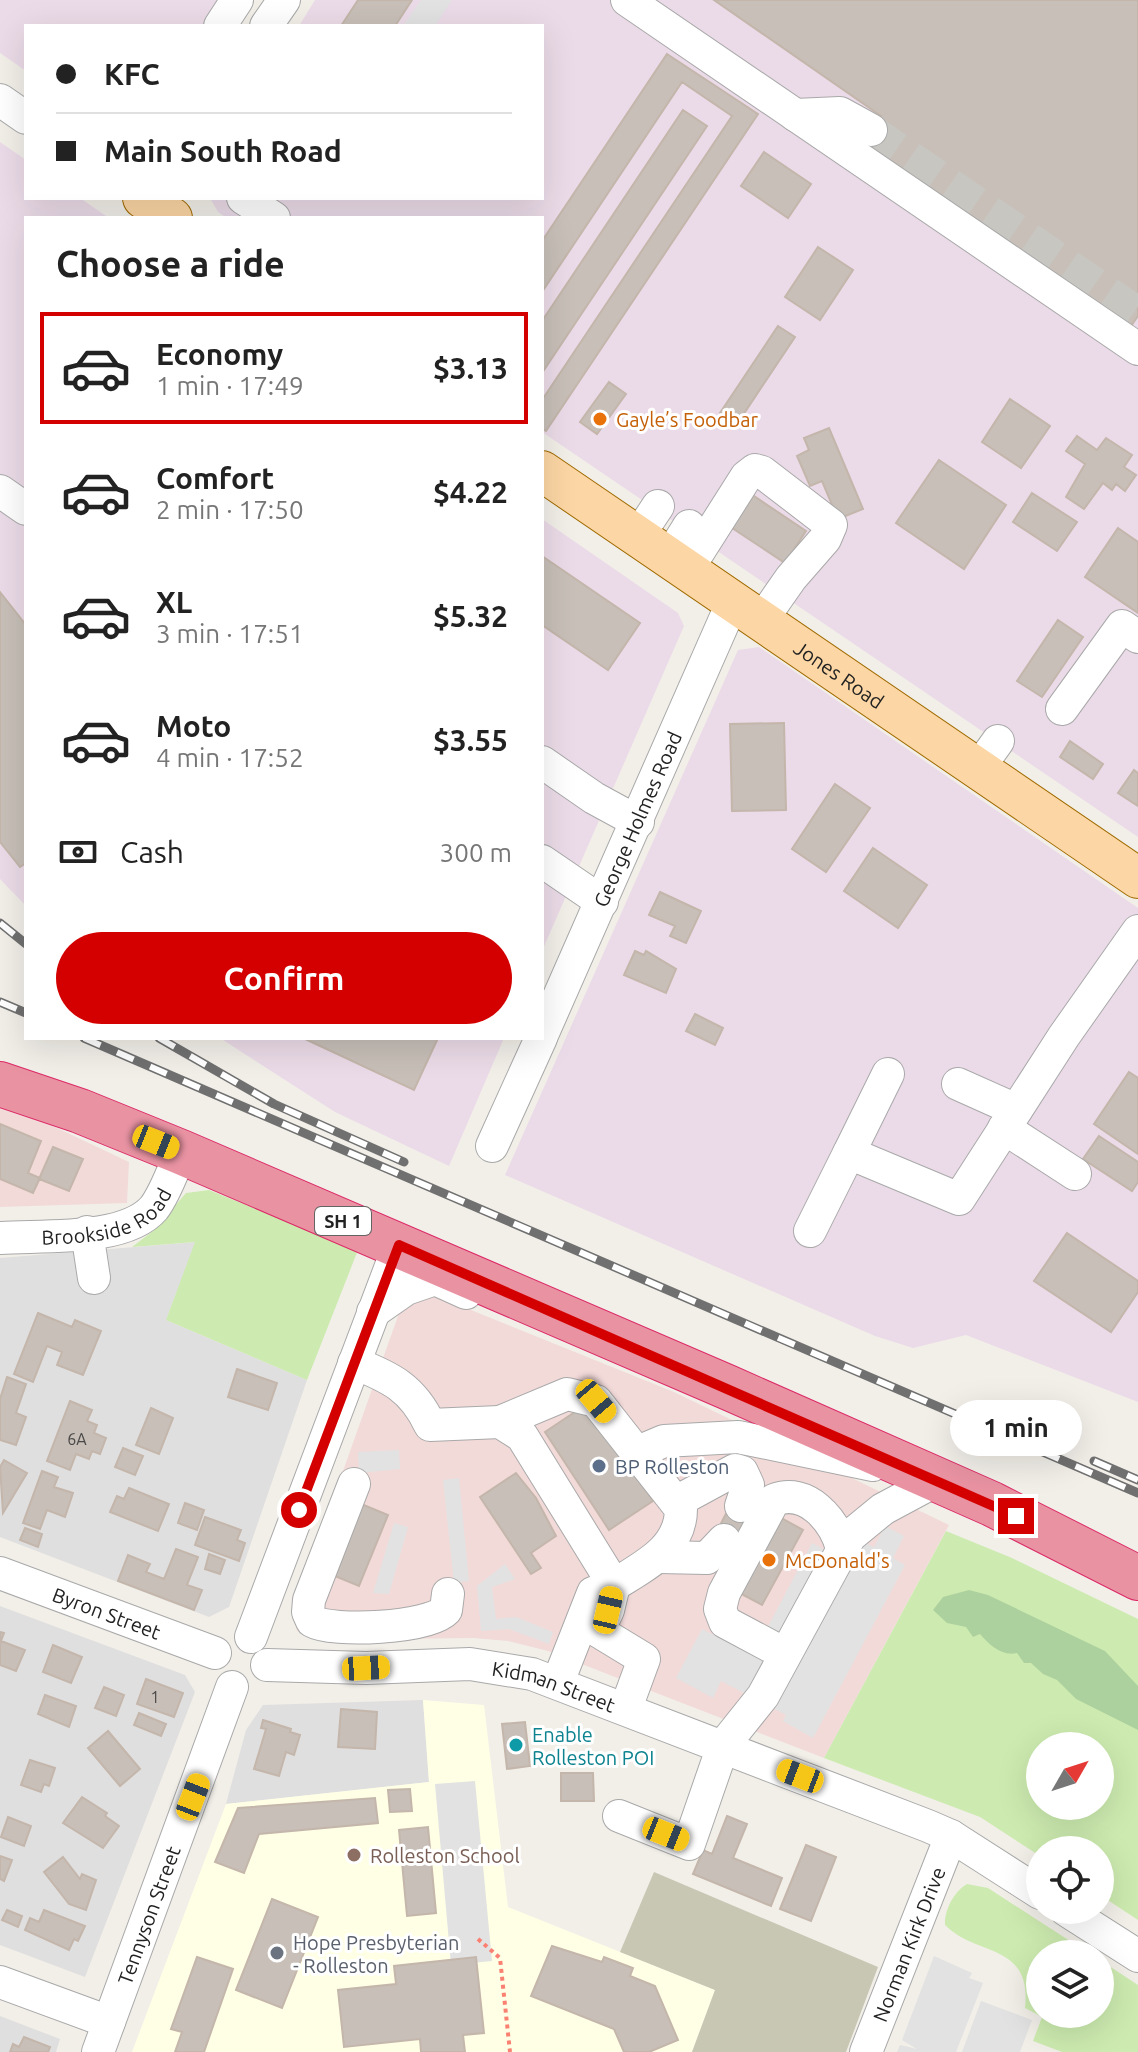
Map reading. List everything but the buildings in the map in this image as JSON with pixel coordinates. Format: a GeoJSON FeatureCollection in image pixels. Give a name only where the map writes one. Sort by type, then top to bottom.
{"type":"FeatureCollection","features":[{"type":"Feature","properties":{"kind":"highway","name":"SH 1"},"geometry":{"type":"LineString","coordinates":[[0,1061],[80,1111]]}},
{"type":"Feature","properties":{"kind":"highway","name":"SH 1"},"geometry":{"type":"LineString","coordinates":[[0,1084],[80,1111],[181,1152],[939,1479],[1138,1578]]}},
{"type":"Feature","properties":{"kind":"main road","name":"Jones Road"},"geometry":{"type":"LineString","coordinates":[[544,472],[668,539],[747,611],[988,755],[1138,878]]}},
{"type":"Feature","properties":{"kind":"street"},"geometry":{"type":"LineString","coordinates":[[221,24],[237,0]]}},
{"type":"Feature","properties":{"kind":"street"},"geometry":{"type":"LineString","coordinates":[[627,0],[1138,349]]}},
{"type":"Feature","properties":{"kind":"street"},"geometry":{"type":"LineString","coordinates":[[0,100],[24,117]]}},
{"type":"Feature","properties":{"kind":"street"},"geometry":{"type":"LineString","coordinates":[[795,115],[840,113],[871,130]]}},
{"type":"Feature","properties":{"kind":"street"},"geometry":{"type":"LineString","coordinates":[[246,200],[271,216]]}},
{"type":"Feature","properties":{"kind":"street","name":"George Holmes Road"},"geometry":{"type":"LineString","coordinates":[[544,1030],[638,822],[747,611],[791,578],[825,539],[831,525],[762,472],[755,470],[668,539]]}},
{"type":"Feature","properties":{"kind":"street"},"geometry":{"type":"LineString","coordinates":[[0,491],[24,508]]}},
{"type":"Feature","properties":{"kind":"street"},"geometry":{"type":"LineString","coordinates":[[1062,709],[1122,626],[1138,637]]}},
{"type":"Feature","properties":{"kind":"street"},"geometry":{"type":"LineString","coordinates":[[544,763],[594,798],[638,822]]}},
{"type":"Feature","properties":{"kind":"street"},"geometry":{"type":"LineString","coordinates":[[544,862],[602,902]]}},
{"type":"Feature","properties":{"kind":"street"},"geometry":{"type":"LineString","coordinates":[[849,1153],[959,1199],[1138,931]]}},
{"type":"Feature","properties":{"kind":"street","name":"George Holmes Road"},"geometry":{"type":"LineString","coordinates":[[492,1146],[540,1040]]}},
{"type":"Feature","properties":{"kind":"street"},"geometry":{"type":"LineString","coordinates":[[810,1231],[888,1074]]}},
{"type":"Feature","properties":{"kind":"street"},"geometry":{"type":"LineString","coordinates":[[958,1084],[1010,1119],[1075,1174]]}},
{"type":"Feature","properties":{"kind":"street","name":"Brookside Road"},"geometry":{"type":"LineString","coordinates":[[0,1238],[124,1228],[146,1215],[158,1201],[181,1152]]}},
{"type":"Feature","properties":{"kind":"street"},"geometry":{"type":"LineString","coordinates":[[87,1232],[94,1278]]}},
{"type":"Feature","properties":{"kind":"street"},"geometry":{"type":"LineString","coordinates":[[251,1637],[399,1245]]}},
{"type":"Feature","properties":{"kind":"street"},"geometry":{"type":"LineString","coordinates":[[373,1312],[406,1289],[435,1279],[682,1386],[727,1387]]}},
{"type":"Feature","properties":{"kind":"street"},"geometry":{"type":"LineString","coordinates":[[354,1363],[404,1385],[422,1408],[430,1425],[500,1422],[567,1394],[596,1401],[681,1509],[681,1526],[659,1557],[614,1585],[593,1593],[558,1682]]}},
{"type":"Feature","properties":{"kind":"street"},"geometry":{"type":"LineString","coordinates":[[500,1422],[522,1436],[614,1585],[608,1610],[598,1631],[644,1659],[626,1708]]}},
{"type":"Feature","properties":{"kind":"street"},"geometry":{"type":"LineString","coordinates":[[638,1452],[664,1441],[738,1437],[939,1479]]}},
{"type":"Feature","properties":{"kind":"street"},"geometry":{"type":"LineString","coordinates":[[676,1502],[735,1470],[742,1472],[748,1485],[741,1506]]}},
{"type":"Feature","properties":{"kind":"street"},"geometry":{"type":"LineString","coordinates":[[619,1816],[689,1844],[723,1746],[763,1696],[842,1548],[868,1519],[939,1479]]}},
{"type":"Feature","properties":{"kind":"street"},"geometry":{"type":"LineString","coordinates":[[354,1484],[309,1600],[308,1612],[312,1621],[332,1627],[425,1622],[446,1610],[448,1594]]}},
{"type":"Feature","properties":{"kind":"street"},"geometry":{"type":"LineString","coordinates":[[785,1654],[725,1622],[720,1609],[724,1593],[774,1500],[792,1496],[825,1513],[838,1532],[842,1548]]}},
{"type":"Feature","properties":{"kind":"street"},"geometry":{"type":"LineString","coordinates":[[659,1557],[707,1558],[724,1540]]}},
{"type":"Feature","properties":{"kind":"street","name":"Byron Street"},"geometry":{"type":"LineString","coordinates":[[0,1573],[215,1653]]}},
{"type":"Feature","properties":{"kind":"street"},"geometry":{"type":"LineString","coordinates":[[234,1635],[251,1637],[264,1648],[267,1665],[264,1674],[251,1687],[232,1687],[219,1678],[215,1653],[225,1639],[234,1635]]}},
{"type":"Feature","properties":{"kind":"street","name":"Kidman Street"},"geometry":{"type":"LineString","coordinates":[[267,1665],[366,1668],[470,1664],[503,1667],[558,1682],[951,1836],[1026,1884]]}},
{"type":"Feature","properties":{"kind":"street","name":"Tennyson Street"},"geometry":{"type":"LineString","coordinates":[[104,2037],[232,1687]]}},
{"type":"Feature","properties":{"kind":"street","name":"Norman Kirk Drive"},"geometry":{"type":"LineString","coordinates":[[866,2052],[951,1836]]}},
{"type":"Feature","properties":{"kind":"street"},"geometry":{"type":"LineString","coordinates":[[1088,1924],[1138,1956]]}},
{"type":"Feature","properties":{"kind":"street"},"geometry":{"type":"LineString","coordinates":[[0,1982],[104,2037]]}},
{"type":"Feature","properties":{"kind":"path"},"geometry":{"type":"LineString","coordinates":[[478,1939],[500,1958],[510,2052]]}},
{"type":"Feature","properties":{"kind":"shaded area"},"geometry":{"type":"Polygon","coordinates":[[[0,0],[223,0],[206,24],[24,24],[24,70],[0,53],[0,0]]]}},
{"type":"Feature","properties":{"kind":"shaded area"},"geometry":{"type":"Polygon","coordinates":[[[315,0],[1138,0],[1138,837],[544,433],[544,216],[224,216],[218,212],[211,200],[544,200],[544,24],[300,24],[315,0]]]}},
{"type":"Feature","properties":{"kind":"shaded area"},"geometry":{"type":"Polygon","coordinates":[[[421,0],[452,0],[436,24],[404,24],[421,0]]]}},
{"type":"Feature","properties":{"kind":"shaded area"},"geometry":{"type":"Polygon","coordinates":[[[0,142],[24,159],[24,200],[83,200],[106,216],[24,216],[24,904],[0,879],[0,142]]]}},
{"type":"Feature","properties":{"kind":"shaded area"},"geometry":{"type":"Polygon","coordinates":[[[544,520],[678,613],[684,626],[544,946],[544,520]]]}},
{"type":"Feature","properties":{"kind":"shaded area"},"geometry":{"type":"Polygon","coordinates":[[[759,647],[1138,908],[1138,1402],[966,1335],[913,1348],[875,1336],[505,1175],[738,650],[759,647]]]}},
{"type":"Feature","properties":{"kind":"shaded area"},"geometry":{"type":"Polygon","coordinates":[[[223,1040],[503,1040],[449,1166],[335,1112],[223,1040]]]}},
{"type":"Feature","properties":{"kind":"shaded area"},"geometry":{"type":"Polygon","coordinates":[[[0,1101],[129,1162],[127,1203],[0,1207],[0,1101]]]}},
{"type":"Feature","properties":{"kind":"shaded area"},"geometry":{"type":"Polygon","coordinates":[[[196,1242],[166,1320],[307,1380],[229,1607],[209,1617],[0,1537],[0,1258],[196,1242]]]}},
{"type":"Feature","properties":{"kind":"shaded area"},"geometry":{"type":"Polygon","coordinates":[[[409,1285],[674,1392],[949,1525],[824,1758],[548,1651],[508,1641],[473,1638],[321,1640],[297,1631],[293,1612],[409,1285]]]}},
{"type":"Feature","properties":{"kind":"shaded area"},"geometry":{"type":"Polygon","coordinates":[[[399,1450],[400,1469],[359,1473],[358,1452],[399,1450]]]}},
{"type":"Feature","properties":{"kind":"shaded area"},"geometry":{"type":"Polygon","coordinates":[[[459,1478],[469,1581],[454,1583],[443,1480],[459,1478]]]}},
{"type":"Feature","properties":{"kind":"shaded area"},"geometry":{"type":"Polygon","coordinates":[[[394,1523],[408,1527],[389,1594],[373,1593],[394,1523]]]}},
{"type":"Feature","properties":{"kind":"shaded area"},"geometry":{"type":"Polygon","coordinates":[[[885,1526],[904,1536],[893,1558],[905,1565],[813,1738],[783,1721],[786,1715],[721,1681],[713,1698],[676,1678],[702,1629],[753,1655],[812,1543],[851,1564],[863,1542],[874,1547],[885,1526]]]}},
{"type":"Feature","properties":{"kind":"shaded area"},"geometry":{"type":"Polygon","coordinates":[[[505,1564],[515,1579],[492,1587],[496,1619],[516,1617],[553,1632],[549,1644],[509,1629],[481,1631],[477,1586],[505,1564]]]}},
{"type":"Feature","properties":{"kind":"shaded area"},"geometry":{"type":"Polygon","coordinates":[[[0,1606],[185,1675],[195,1692],[85,1977],[0,1945],[0,1606]]]}},
{"type":"Feature","properties":{"kind":"shaded area"},"geometry":{"type":"Polygon","coordinates":[[[423,1700],[429,1782],[226,1804],[246,1730],[263,1705],[423,1700]]]}},
{"type":"Feature","properties":{"kind":"shaded area","name":"Rolleston School"},"geometry":{"type":"Polygon","coordinates":[[[423,1700],[484,1705],[508,1907],[715,1990],[692,2052],[132,2052],[226,1804],[429,1782],[423,1700]]]}},
{"type":"Feature","properties":{"kind":"shaded area"},"geometry":{"type":"Polygon","coordinates":[[[475,1781],[492,1961],[451,1965],[435,1784],[475,1781]]]}},
{"type":"Feature","properties":{"kind":"shaded area"},"geometry":{"type":"Polygon","coordinates":[[[654,1872],[878,1967],[846,2052],[692,2052],[715,1990],[620,1952],[654,1872]]]}},
{"type":"Feature","properties":{"kind":"shaded area"},"geometry":{"type":"Polygon","coordinates":[[[934,1956],[972,1973],[969,1978],[983,1983],[956,2052],[897,2052],[900,2045],[917,2049],[902,2040],[934,1956]]]}},
{"type":"Feature","properties":{"kind":"shaded area"},"geometry":{"type":"Polygon","coordinates":[[[981,2001],[1026,2018],[1026,2028],[1029,2028],[1020,2052],[962,2052],[981,2001]]]}},
{"type":"Feature","properties":{"kind":"shaded area"},"geometry":{"type":"Polygon","coordinates":[[[0,2016],[60,2039],[56,2052],[0,2052],[0,2016]]]}},
{"type":"Feature","properties":{"kind":"green space"},"geometry":{"type":"Polygon","coordinates":[[[209,1190],[358,1250],[307,1380],[166,1320],[195,1242],[132,1247],[153,1231],[186,1193],[209,1190]]]}},
{"type":"Feature","properties":{"kind":"green space"},"geometry":{"type":"Polygon","coordinates":[[[946,1531],[1012,1558],[1138,1619],[1138,1920],[1114,1904],[1114,1836],[1026,1836],[1026,1847],[980,1817],[824,1758],[946,1531]]]}},
{"type":"Feature","properties":{"kind":"green space"},"geometry":{"type":"Polygon","coordinates":[[[969,1590],[988,1595],[1105,1651],[1138,1686],[1138,1730],[1076,1699],[1057,1680],[1043,1674],[1031,1663],[1024,1663],[1017,1653],[1002,1652],[980,1634],[973,1637],[966,1627],[947,1623],[933,1610],[943,1597],[969,1590]]]}},
{"type":"Feature","properties":{"kind":"green space"},"geometry":{"type":"Polygon","coordinates":[[[967,1884],[988,1888],[1026,1913],[1026,1924],[1044,1924],[1068,1940],[1026,1940],[1026,2009],[1025,1987],[1020,1972],[1011,1961],[958,1935],[945,1925],[946,1914],[958,1891],[967,1884]]]}},
{"type":"Feature","properties":{"kind":"green space"},"geometry":{"type":"Polygon","coordinates":[[[1114,1969],[1138,1985],[1138,2052],[1062,2052],[1033,2041],[1038,2028],[1114,2028],[1114,1969]]]}},
{"type":"Feature","properties":{"kind":"tunnel"},"geometry":{"type":"LineString","coordinates":[[871,130],[1138,313]]}},
{"type":"Feature","properties":{"kind":"railway"},"geometry":{"type":"LineString","coordinates":[[0,923],[24,942]]}},
{"type":"Feature","properties":{"kind":"railway"},"geometry":{"type":"LineString","coordinates":[[0,1002],[24,1012]]}},
{"type":"Feature","properties":{"kind":"railway"},"geometry":{"type":"LineString","coordinates":[[89,1040],[1138,1493]]}},
{"type":"Feature","properties":{"kind":"railway"},"geometry":{"type":"LineString","coordinates":[[162,1040],[274,1104],[404,1162]]}},
{"type":"Feature","properties":{"kind":"railway"},"geometry":{"type":"LineString","coordinates":[[1094,1461],[1138,1480]]}},
{"type":"Feature","properties":{"kind":"place","name":"Gayle’s Foodbar"},"geometry":{"type":"Point","coordinates":[600,419]}},
{"type":"Feature","properties":{"kind":"place","name":"BP Rolleston"},"geometry":{"type":"Point","coordinates":[599,1466]}},
{"type":"Feature","properties":{"kind":"place","name":"McDonald's"},"geometry":{"type":"Point","coordinates":[769,1560]}},
{"type":"Feature","properties":{"kind":"place","name":"Enable Rolleston POI"},"geometry":{"type":"Point","coordinates":[516,1745]}},
{"type":"Feature","properties":{"kind":"place","name":"Rolleston School"},"geometry":{"type":"Point","coordinates":[354,1855]}},
{"type":"Feature","properties":{"kind":"place","name":"Hope Presbyterian - Rolleston"},"geometry":{"type":"Point","coordinates":[277,1953]}},
{"type":"Feature","properties":{"kind":"route"},"geometry":{"type":"LineString","coordinates":[[299,1510],[399,1245],[939,1479],[1016,1516]]}}]}
